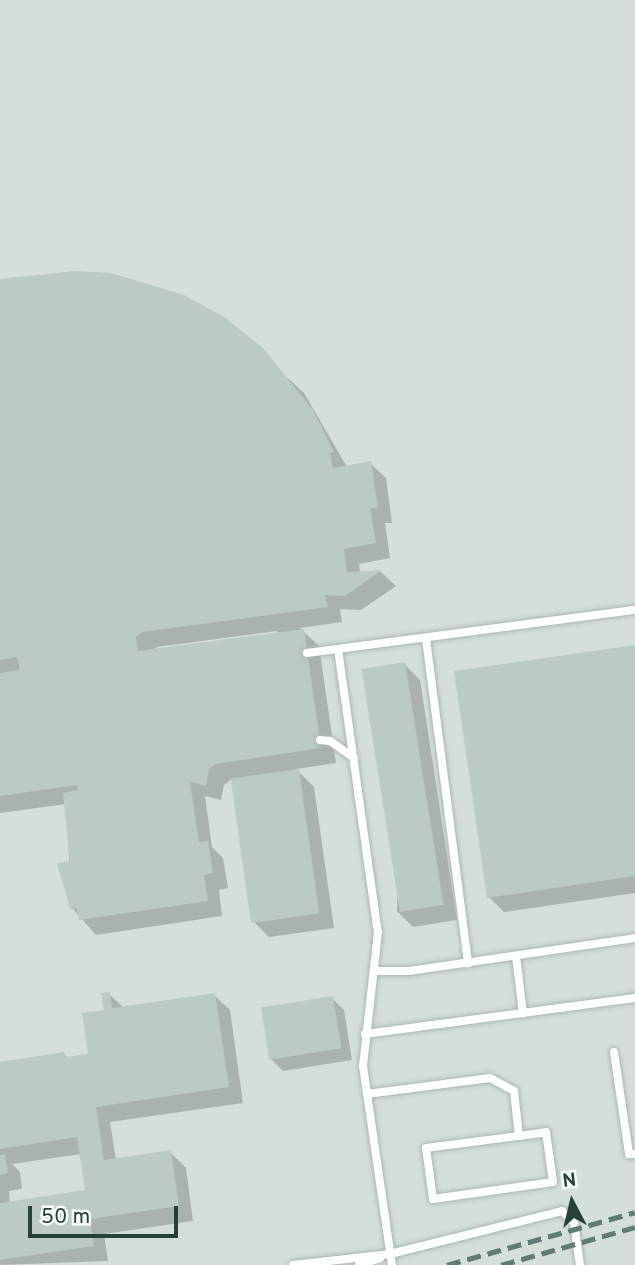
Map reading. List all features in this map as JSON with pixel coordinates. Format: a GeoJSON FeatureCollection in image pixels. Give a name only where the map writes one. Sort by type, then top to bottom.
{"type":"FeatureCollection","features":[{"type":"Feature","properties":{"kind":"lane"},"geometry":{"type":"LineString","coordinates":[[307,653],[635,610]]}},
{"type":"Feature","properties":{"kind":"lane"},"geometry":{"type":"LineString","coordinates":[[426,639],[468,962]]}},
{"type":"Feature","properties":{"kind":"lane"},"geometry":{"type":"LineString","coordinates":[[338,649],[378,932],[365,1034],[367,1094],[392,1265]]}},
{"type":"Feature","properties":{"kind":"lane"},"geometry":{"type":"LineString","coordinates":[[320,740],[330,741],[354,758]]}},
{"type":"Feature","properties":{"kind":"lane"},"geometry":{"type":"LineString","coordinates":[[375,971],[516,956],[635,938]]}},
{"type":"Feature","properties":{"kind":"lane"},"geometry":{"type":"LineString","coordinates":[[516,956],[523,1014]]}},
{"type":"Feature","properties":{"kind":"lane"},"geometry":{"type":"LineString","coordinates":[[365,1034],[635,998]]}},
{"type":"Feature","properties":{"kind":"lane"},"geometry":{"type":"LineString","coordinates":[[614,1052],[629,1154],[635,1154]]}},
{"type":"Feature","properties":{"kind":"lane"},"geometry":{"type":"LineString","coordinates":[[367,1094],[491,1078],[514,1091],[519,1136]]}},
{"type":"Feature","properties":{"kind":"lane"},"geometry":{"type":"LineString","coordinates":[[546,1132],[553,1182],[433,1199],[426,1148],[519,1136],[546,1132]]}},
{"type":"Feature","properties":{"kind":"lane"},"geometry":{"type":"LineString","coordinates":[[359,1265],[390,1254],[562,1212],[574,1223],[580,1265]]}},
{"type":"Feature","properties":{"kind":"lane"},"geometry":{"type":"LineString","coordinates":[[293,1265],[390,1254]]}},
{"type":"Feature","properties":{"kind":"shaded area"},"geometry":{"type":"Polygon","coordinates":[[[0,0],[635,0],[635,1265],[0,1265],[0,0]]]}},
{"type":"Feature","properties":{"kind":"building"},"geometry":{"type":"Polygon","coordinates":[[[74,271],[111,273],[184,295],[224,317],[263,348],[313,410],[334,452],[330,453],[333,468],[371,461],[378,508],[370,508],[376,543],[344,549],[347,572],[382,570],[345,596],[325,595],[328,607],[142,632],[136,637],[138,651],[304,629],[321,748],[216,764],[209,769],[206,786],[190,782],[199,842],[208,841],[213,873],[204,875],[208,901],[79,920],[77,908],[70,909],[57,863],[70,861],[63,793],[78,790],[77,785],[0,796],[0,673],[20,670],[17,657],[0,660],[0,279],[74,271]]]}},
{"type":"Feature","properties":{"kind":"building"},"geometry":{"type":"Polygon","coordinates":[[[635,645],[635,876],[487,898],[454,671],[635,645]]]}},
{"type":"Feature","properties":{"kind":"building"},"geometry":{"type":"Polygon","coordinates":[[[405,662],[443,905],[400,912],[362,669],[405,662]]]}},
{"type":"Feature","properties":{"kind":"building"},"geometry":{"type":"Polygon","coordinates":[[[299,769],[319,914],[251,923],[231,779],[299,769]]]}},
{"type":"Feature","properties":{"kind":"building"},"geometry":{"type":"Polygon","coordinates":[[[110,992],[112,1008],[215,993],[229,1087],[96,1107],[104,1160],[171,1150],[179,1206],[90,1219],[94,1246],[0,1260],[0,1203],[85,1190],[77,1137],[0,1149],[0,1062],[64,1052],[65,1057],[88,1054],[82,1013],[104,1010],[101,993],[110,992]]]}},
{"type":"Feature","properties":{"kind":"building"},"geometry":{"type":"Polygon","coordinates":[[[333,996],[341,1048],[269,1060],[261,1007],[333,996]]]}},
{"type":"Feature","properties":{"kind":"building"},"geometry":{"type":"Polygon","coordinates":[[[5,1154],[8,1173],[0,1175],[0,1155],[5,1154]]]}},
{"type":"Feature","properties":{"kind":"railway"},"geometry":{"type":"LineString","coordinates":[[447,1265],[635,1212]]}},
{"type":"Feature","properties":{"kind":"railway"},"geometry":{"type":"LineString","coordinates":[[501,1265],[635,1227]]}}]}
